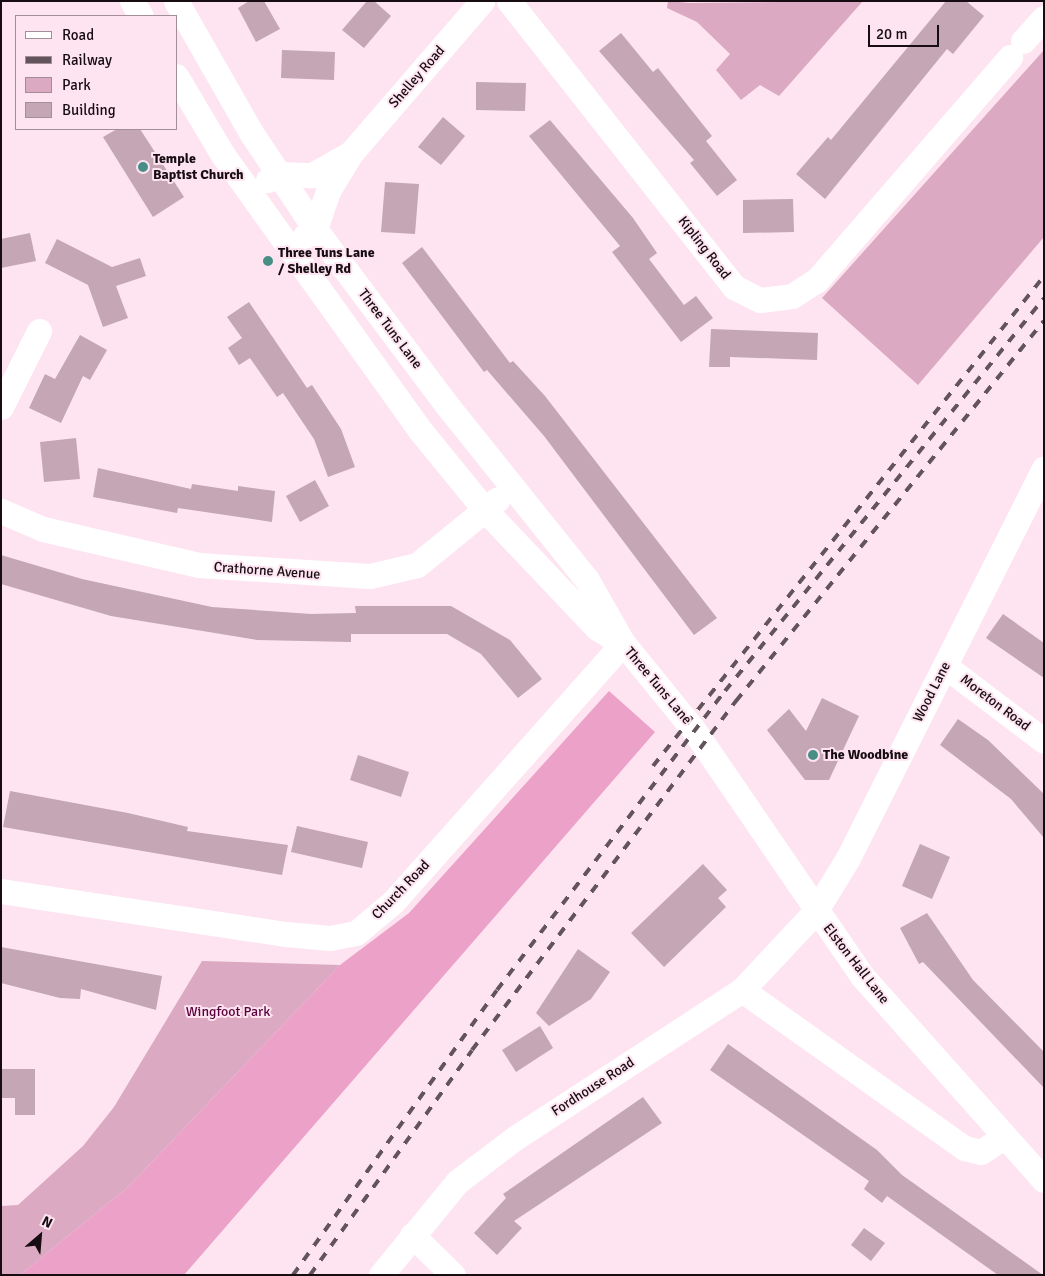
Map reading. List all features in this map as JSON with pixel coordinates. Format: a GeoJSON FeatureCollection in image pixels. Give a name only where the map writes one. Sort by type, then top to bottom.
{"type":"FeatureCollection","features":[{"type":"Feature","properties":{"kind":"street"},"geometry":{"type":"LineString","coordinates":[[132,1],[140,15]]}},
{"type":"Feature","properties":{"kind":"street","name":"Three Tuns Lane"},"geometry":{"type":"LineString","coordinates":[[176,1],[278,174],[315,229],[512,487],[587,580],[622,644],[693,729]]}},
{"type":"Feature","properties":{"kind":"street","name":"Shelley Road"},"geometry":{"type":"LineString","coordinates":[[315,229],[328,191],[351,153],[482,1]]}},
{"type":"Feature","properties":{"kind":"street","name":"Kipling Road"},"geometry":{"type":"LineString","coordinates":[[509,1],[734,287],[760,300],[792,296],[817,280],[1044,18]]}},
{"type":"Feature","properties":{"kind":"street","name":"Three Tuns Lane"},"geometry":{"type":"LineString","coordinates":[[178,79],[250,192],[419,429],[485,510],[597,628],[622,644]]}},
{"type":"Feature","properties":{"kind":"street","name":"Shelley Road"},"geometry":{"type":"LineString","coordinates":[[278,174],[312,175],[351,153]]}},
{"type":"Feature","properties":{"kind":"street"},"geometry":{"type":"LineString","coordinates":[[250,192],[278,174]]}},
{"type":"Feature","properties":{"kind":"street"},"geometry":{"type":"LineString","coordinates":[[289,247],[315,229]]}},
{"type":"Feature","properties":{"kind":"street"},"geometry":{"type":"LineString","coordinates":[[1,407],[38,331]]}},
{"type":"Feature","properties":{"kind":"street","name":"Wood Lane"},"geometry":{"type":"LineString","coordinates":[[816,912],[945,666],[1044,469]]}},
{"type":"Feature","properties":{"kind":"street","name":"Crathorne Avenue"},"geometry":{"type":"LineString","coordinates":[[1,511],[43,529],[199,565],[370,576],[417,565],[512,487]]}},
{"type":"Feature","properties":{"kind":"street","name":"Church Road"},"geometry":{"type":"LineString","coordinates":[[1,891],[286,934],[330,938],[356,933],[393,902],[622,644]]}},
{"type":"Feature","properties":{"kind":"street","name":"Moreton Road"},"geometry":{"type":"LineString","coordinates":[[945,666],[1044,741]]}},
{"type":"Feature","properties":{"kind":"street","name":"Elston Hall Lane"},"geometry":{"type":"LineString","coordinates":[[693,729],[816,912],[862,976],[1002,1138],[1044,1180]]}},
{"type":"Feature","properties":{"kind":"street","name":"Fordhouse Road"},"geometry":{"type":"LineString","coordinates":[[381,1275],[412,1234],[457,1182],[515,1138],[742,990],[816,912]]}},
{"type":"Feature","properties":{"kind":"street"},"geometry":{"type":"LineString","coordinates":[[742,990],[964,1148],[981,1152],[1002,1138]]}},
{"type":"Feature","properties":{"kind":"street"},"geometry":{"type":"LineString","coordinates":[[412,1234],[453,1275]]}},
{"type":"Feature","properties":{"kind":"green space"},"geometry":{"type":"Polygon","coordinates":[[[668,1],[689,3],[863,1],[779,96],[760,85],[741,100],[716,70],[730,54],[697,22],[667,8],[668,1]]]}},
{"type":"Feature","properties":{"kind":"green space"},"geometry":{"type":"Polygon","coordinates":[[[1044,50],[1044,237],[918,385],[822,298],[1044,50]]]}},
{"type":"Feature","properties":{"kind":"green space","name":"Wingfoot Park"},"geometry":{"type":"Polygon","coordinates":[[[202,961],[340,965],[128,1187],[20,1275],[1,1275],[1,1206],[18,1205],[83,1146],[114,1107],[202,961]]]}},
{"type":"Feature","properties":{"kind":"shaded area"},"geometry":{"type":"Polygon","coordinates":[[[609,691],[655,732],[184,1275],[20,1275],[128,1187],[340,965],[409,913],[609,691]]]}},
{"type":"Feature","properties":{"kind":"building"},"geometry":{"type":"Polygon","coordinates":[[[249,1],[264,1],[280,29],[256,42],[238,8],[249,1]]]}},
{"type":"Feature","properties":{"kind":"building"},"geometry":{"type":"Polygon","coordinates":[[[367,1],[374,1],[391,16],[364,48],[342,30],[367,1]]]}},
{"type":"Feature","properties":{"kind":"building"},"geometry":{"type":"Polygon","coordinates":[[[946,1],[966,1],[984,16],[953,54],[947,49],[825,199],[796,174],[828,137],[831,140],[946,1]]]}},
{"type":"Feature","properties":{"kind":"building"},"geometry":{"type":"Polygon","coordinates":[[[621,33],[653,72],[658,68],[712,136],[706,141],[737,180],[717,196],[690,163],[694,160],[599,51],[621,33]]]}},
{"type":"Feature","properties":{"kind":"building"},"geometry":{"type":"Polygon","coordinates":[[[282,50],[335,52],[334,80],[281,78],[282,50]]]}},
{"type":"Feature","properties":{"kind":"building"},"geometry":{"type":"Polygon","coordinates":[[[476,82],[526,83],[525,111],[476,110],[476,82]]]}},
{"type":"Feature","properties":{"kind":"building"},"geometry":{"type":"Polygon","coordinates":[[[443,117],[465,136],[441,165],[418,147],[443,117]]]}},
{"type":"Feature","properties":{"kind":"building"},"geometry":{"type":"Polygon","coordinates":[[[550,120],[633,218],[657,253],[649,259],[684,305],[696,296],[713,318],[681,342],[612,252],[620,246],[529,136],[550,120]]]}},
{"type":"Feature","properties":{"kind":"building","name":"Temple Baptist Church"},"geometry":{"type":"Polygon","coordinates":[[[115,130],[141,130],[184,197],[153,217],[103,137],[115,130]]]}},
{"type":"Feature","properties":{"kind":"building"},"geometry":{"type":"Polygon","coordinates":[[[385,182],[419,184],[415,234],[381,232],[385,182]]]}},
{"type":"Feature","properties":{"kind":"building"},"geometry":{"type":"Polygon","coordinates":[[[793,199],[794,232],[743,233],[743,200],[793,199]]]}},
{"type":"Feature","properties":{"kind":"building"},"geometry":{"type":"Polygon","coordinates":[[[30,233],[36,261],[1,268],[1,239],[30,233]]]}},
{"type":"Feature","properties":{"kind":"building"},"geometry":{"type":"Polygon","coordinates":[[[57,239],[112,267],[140,258],[146,276],[116,286],[128,318],[103,327],[88,285],[45,263],[57,239]]]}},
{"type":"Feature","properties":{"kind":"building"},"geometry":{"type":"Polygon","coordinates":[[[422,247],[510,363],[513,361],[545,396],[717,618],[694,635],[544,436],[487,370],[484,372],[402,263],[422,247]]]}},
{"type":"Feature","properties":{"kind":"building"},"geometry":{"type":"Polygon","coordinates":[[[249,302],[307,388],[312,385],[341,429],[355,467],[328,477],[314,439],[283,393],[277,397],[250,358],[239,365],[228,348],[242,338],[227,317],[249,302]]]}},
{"type":"Feature","properties":{"kind":"building"},"geometry":{"type":"Polygon","coordinates":[[[711,329],[818,333],[817,360],[730,357],[730,367],[709,367],[711,329]]]}},
{"type":"Feature","properties":{"kind":"building"},"geometry":{"type":"Polygon","coordinates":[[[80,335],[107,350],[90,380],[83,376],[61,423],[29,408],[45,374],[55,379],[80,335]]]}},
{"type":"Feature","properties":{"kind":"building"},"geometry":{"type":"Polygon","coordinates":[[[76,438],[80,479],[44,482],[40,442],[76,438]]]}},
{"type":"Feature","properties":{"kind":"building"},"geometry":{"type":"Polygon","coordinates":[[[98,468],[191,489],[192,484],[238,491],[238,486],[275,491],[272,522],[178,508],[177,513],[93,497],[98,468]]]}},
{"type":"Feature","properties":{"kind":"building"},"geometry":{"type":"Polygon","coordinates":[[[315,480],[329,506],[300,522],[286,496],[315,480]]]}},
{"type":"Feature","properties":{"kind":"building"},"geometry":{"type":"Polygon","coordinates":[[[1,555],[82,579],[212,607],[311,614],[356,613],[355,606],[451,606],[510,640],[542,679],[518,698],[481,654],[447,634],[351,634],[351,642],[257,640],[111,616],[1,584],[1,555]]]}},
{"type":"Feature","properties":{"kind":"building"},"geometry":{"type":"Polygon","coordinates":[[[1003,614],[1044,643],[1044,678],[986,638],[1003,614]]]}},
{"type":"Feature","properties":{"kind":"building","name":"The Woodbine"},"geometry":{"type":"Polygon","coordinates":[[[822,698],[859,716],[829,780],[805,780],[767,730],[789,709],[806,731],[822,698]]]}},
{"type":"Feature","properties":{"kind":"building"},"geometry":{"type":"Polygon","coordinates":[[[958,719],[988,740],[1044,794],[1044,838],[1011,799],[940,745],[958,719]]]}},
{"type":"Feature","properties":{"kind":"building"},"geometry":{"type":"Polygon","coordinates":[[[358,755],[409,772],[401,797],[350,780],[358,755]]]}},
{"type":"Feature","properties":{"kind":"building"},"geometry":{"type":"Polygon","coordinates":[[[10,791],[128,813],[188,827],[187,831],[288,845],[282,875],[3,827],[10,791]]]}},
{"type":"Feature","properties":{"kind":"building"},"geometry":{"type":"Polygon","coordinates":[[[297,826],[368,842],[362,868],[291,852],[297,826]]]}},
{"type":"Feature","properties":{"kind":"building"},"geometry":{"type":"Polygon","coordinates":[[[920,844],[950,857],[932,899],[902,886],[920,844]]]}},
{"type":"Feature","properties":{"kind":"building"},"geometry":{"type":"Polygon","coordinates":[[[703,864],[727,890],[718,898],[726,907],[664,967],[631,933],[703,864]]]}},
{"type":"Feature","properties":{"kind":"building"},"geometry":{"type":"Polygon","coordinates":[[[927,913],[973,980],[1044,1052],[1044,1088],[923,962],[919,964],[900,928],[927,913]]]}},
{"type":"Feature","properties":{"kind":"building"},"geometry":{"type":"Polygon","coordinates":[[[1,947],[162,976],[156,1010],[81,989],[80,999],[60,998],[1,983],[1,947]]]}},
{"type":"Feature","properties":{"kind":"building"},"geometry":{"type":"Polygon","coordinates":[[[578,949],[610,972],[591,999],[549,1026],[536,1013],[578,949]]]}},
{"type":"Feature","properties":{"kind":"building"},"geometry":{"type":"Polygon","coordinates":[[[540,1026],[553,1048],[516,1072],[502,1050],[540,1026]]]}},
{"type":"Feature","properties":{"kind":"building"},"geometry":{"type":"Polygon","coordinates":[[[728,1044],[877,1150],[902,1175],[1043,1275],[998,1275],[887,1196],[882,1203],[864,1189],[869,1181],[710,1070],[728,1044]]]}},
{"type":"Feature","properties":{"kind":"building"},"geometry":{"type":"Polygon","coordinates":[[[1,1069],[35,1069],[35,1115],[15,1115],[15,1098],[1,1098],[1,1069]]]}},
{"type":"Feature","properties":{"kind":"building"},"geometry":{"type":"Polygon","coordinates":[[[643,1097],[662,1123],[514,1221],[522,1228],[497,1255],[474,1233],[506,1198],[503,1194],[643,1097]]]}},
{"type":"Feature","properties":{"kind":"building"},"geometry":{"type":"Polygon","coordinates":[[[864,1228],[885,1243],[871,1261],[851,1245],[864,1228]]]}},
{"type":"Feature","properties":{"kind":"railway"},"geometry":{"type":"LineString","coordinates":[[653,766],[1044,276]]}},
{"type":"Feature","properties":{"kind":"railway"},"geometry":{"type":"LineString","coordinates":[[293,1275],[497,990],[725,691],[1044,298]]}},
{"type":"Feature","properties":{"kind":"railway"},"geometry":{"type":"LineString","coordinates":[[310,1275],[472,1050],[736,701],[1044,321]]}},
{"type":"Feature","properties":{"kind":"place","name":"Temple Baptist Church"},"geometry":{"type":"Point","coordinates":[143,167]}},
{"type":"Feature","properties":{"kind":"place","name":"Three Tuns Lane / Shelley Rd"},"geometry":{"type":"Point","coordinates":[268,261]}},
{"type":"Feature","properties":{"kind":"place","name":"The Woodbine"},"geometry":{"type":"Point","coordinates":[813,755]}}]}
